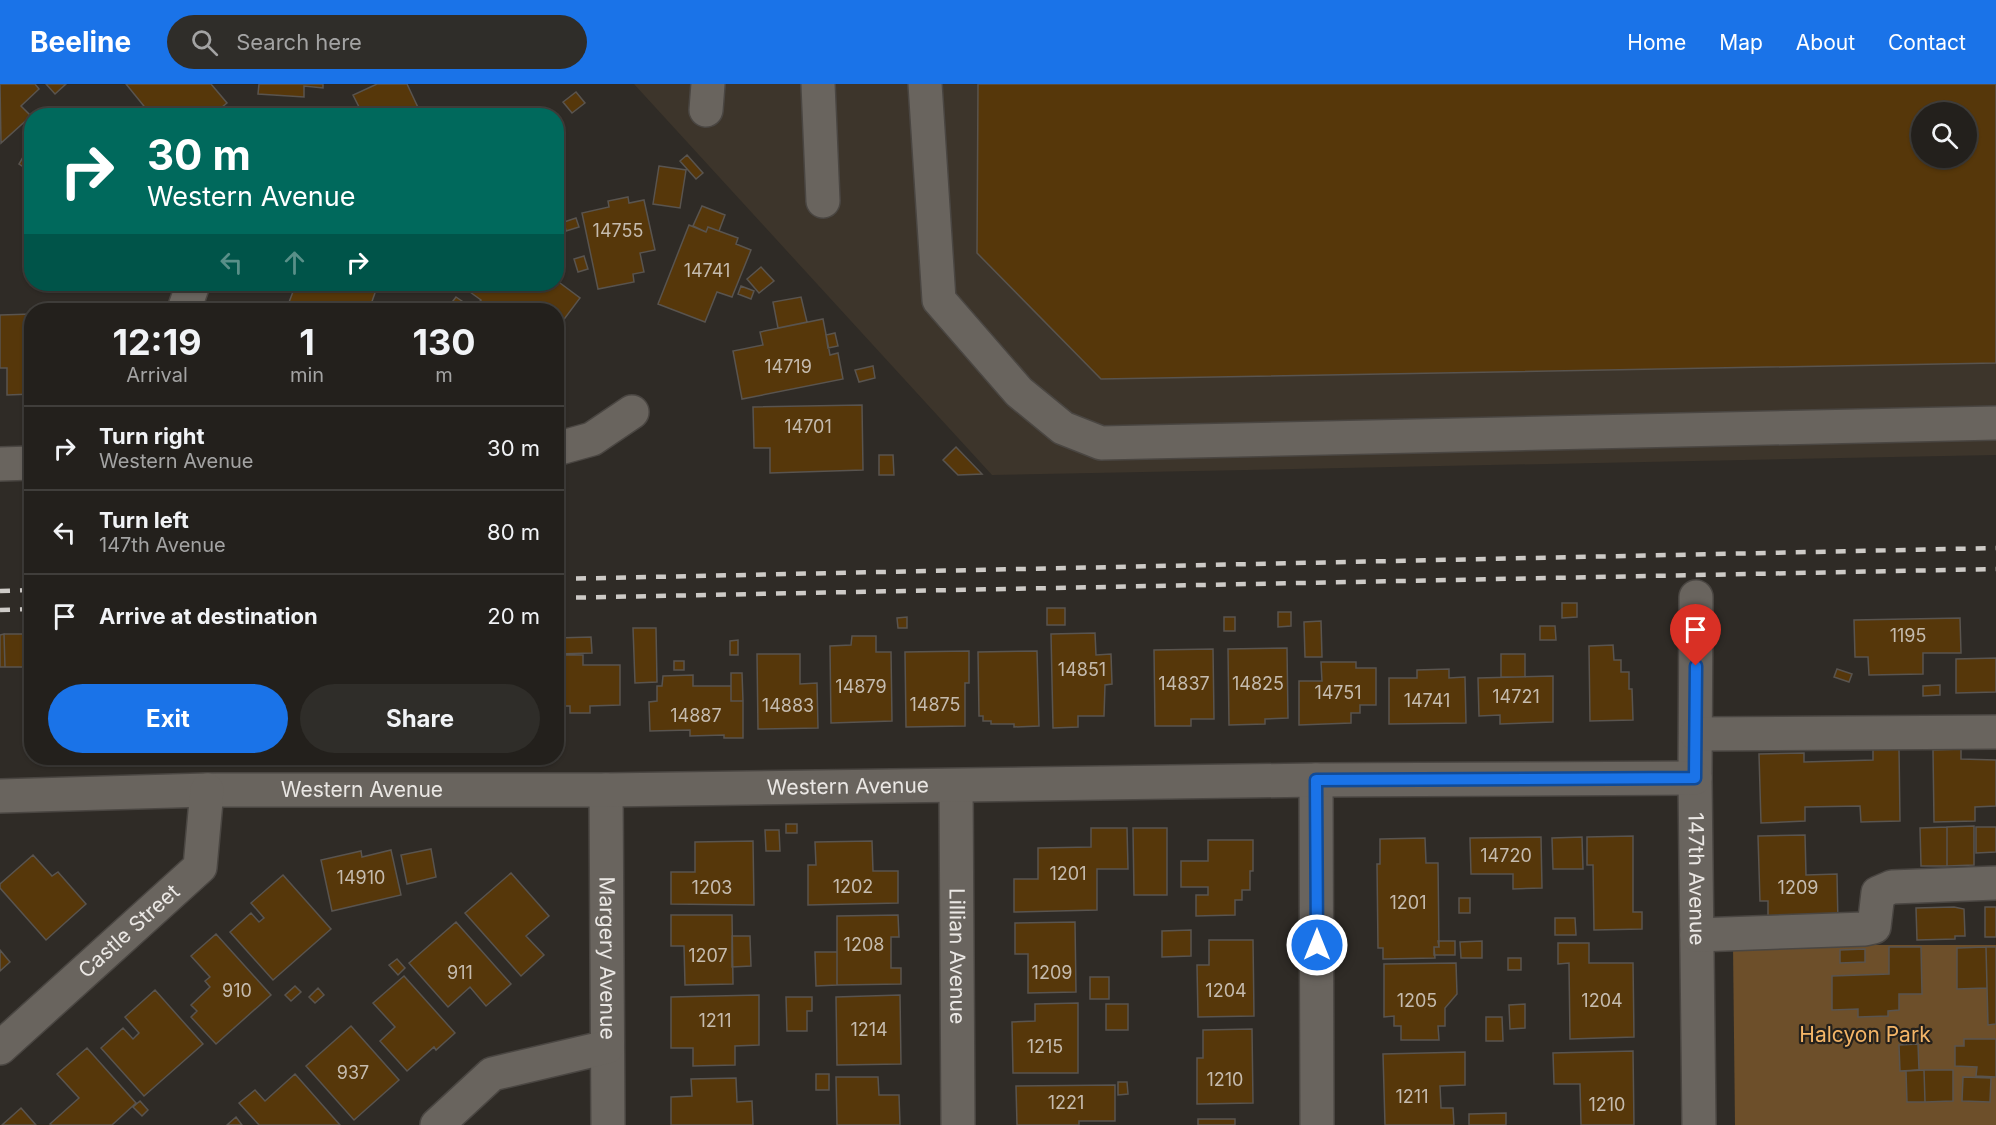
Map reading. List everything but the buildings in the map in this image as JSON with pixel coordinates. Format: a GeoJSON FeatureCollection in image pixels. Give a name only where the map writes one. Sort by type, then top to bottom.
{"type":"FeatureCollection","features":[{"type":"Feature","properties":{"kind":"street"},"geometry":{"type":"LineString","coordinates":[[819,84],[823,201]]}},
{"type":"Feature","properties":{"kind":"street"},"geometry":{"type":"LineString","coordinates":[[925,84],[939,300],[1019,392],[1063,428],[1101,443],[1996,423]]}},
{"type":"Feature","properties":{"kind":"street"},"geometry":{"type":"LineString","coordinates":[[564,447],[592,439],[632,412]]}},
{"type":"Feature","properties":{"kind":"street"},"geometry":{"type":"LineString","coordinates":[[0,464],[24,463]]}},
{"type":"Feature","properties":{"kind":"street","name":"147th Avenue"},"geometry":{"type":"LineString","coordinates":[[1696,597],[1695,778],[1699,1125]]}},
{"type":"Feature","properties":{"kind":"street"},"geometry":{"type":"LineString","coordinates":[[1695,734],[1996,732]]}},
{"type":"Feature","properties":{"kind":"street","name":"Western Avenue"},"geometry":{"type":"LineString","coordinates":[[0,796],[207,790],[606,790],[1316,780],[1695,778]]}},
{"type":"Feature","properties":{"kind":"street"},"geometry":{"type":"LineString","coordinates":[[1316,780],[1317,1125]]}},
{"type":"Feature","properties":{"kind":"street","name":"Lillian Avenue"},"geometry":{"type":"LineString","coordinates":[[956,786],[958,1125]]}},
{"type":"Feature","properties":{"kind":"street","name":"Castle Street"},"geometry":{"type":"LineString","coordinates":[[0,1048],[200,867],[207,790]]}},
{"type":"Feature","properties":{"kind":"street","name":"Margery Avenue"},"geometry":{"type":"LineString","coordinates":[[606,790],[608,1125]]}},
{"type":"Feature","properties":{"kind":"street"},"geometry":{"type":"LineString","coordinates":[[1696,935],[1866,929],[1874,927],[1878,893],[1892,887],[1996,883]]}},
{"type":"Feature","properties":{"kind":"street"},"geometry":{"type":"LineString","coordinates":[[437,1125],[492,1074],[607,1047]]}},
{"type":"Feature","properties":{"kind":"shaded area"},"geometry":{"type":"Polygon","coordinates":[[[634,84],[1996,84],[1996,455],[992,475],[634,84]]]}},
{"type":"Feature","properties":{"kind":"green space","name":"Halcyon Park"},"geometry":{"type":"Polygon","coordinates":[[[1733,945],[1996,945],[1996,1125],[1735,1125],[1733,945]]]}},
{"type":"Feature","properties":{"kind":"railway"},"geometry":{"type":"LineString","coordinates":[[564,579],[1996,548]]}},
{"type":"Feature","properties":{"kind":"railway"},"geometry":{"type":"LineString","coordinates":[[564,598],[1996,569]]}},
{"type":"Feature","properties":{"kind":"railway"},"geometry":{"type":"LineString","coordinates":[[0,591],[24,590]]}},
{"type":"Feature","properties":{"kind":"railway"},"geometry":{"type":"LineString","coordinates":[[0,610],[24,609]]}},
{"type":"Feature","properties":{"kind":"route"},"geometry":{"type":"LineString","coordinates":[[1317,945],[1316,780],[1695,778],[1696,666]]}}]}
